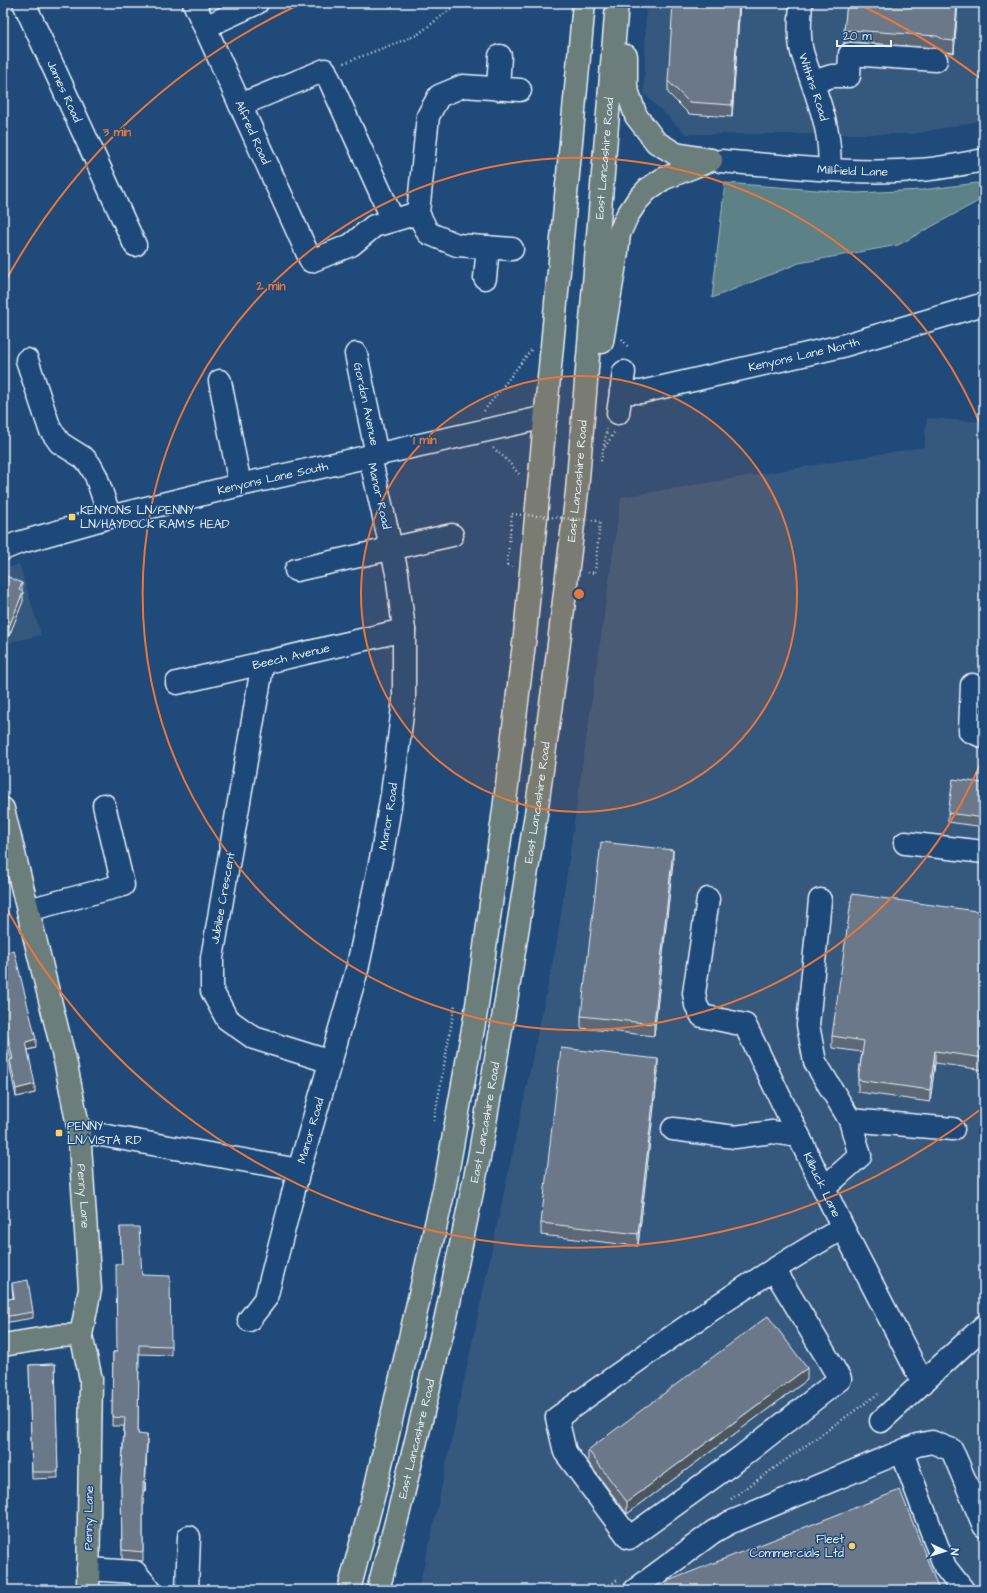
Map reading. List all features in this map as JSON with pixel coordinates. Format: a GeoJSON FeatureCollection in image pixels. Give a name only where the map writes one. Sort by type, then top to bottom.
{"type":"FeatureCollection","features":[{"type":"Feature","properties":{"kind":"main road"},"geometry":{"type":"LineString","coordinates":[[349,1590],[376,1486],[445,1185],[476,1012],[504,810],[517,699],[546,417],[584,3]]}},
{"type":"Feature","properties":{"kind":"main road","name":"East Lancashire Road"},"geometry":{"type":"LineString","coordinates":[[378,1590],[399,1511],[446,1317],[479,1158],[536,814],[558,660],[577,491],[617,3]]}},
{"type":"Feature","properties":{"kind":"main road"},"geometry":{"type":"LineString","coordinates":[[627,3],[626,86],[636,116],[656,142],[676,154],[716,160]]}},
{"type":"Feature","properties":{"kind":"main road"},"geometry":{"type":"LineString","coordinates":[[577,491],[619,234],[627,216],[637,201],[648,189],[663,179],[716,160]]}},
{"type":"Feature","properties":{"kind":"main road","name":"Penny Lane"},"geometry":{"type":"LineString","coordinates":[[3,809],[66,1065],[79,1131],[90,1289],[81,1335],[91,1379],[88,1580]]}},
{"type":"Feature","properties":{"kind":"main road"},"geometry":{"type":"LineString","coordinates":[[3,1345],[59,1336],[81,1335]]}},
{"type":"Feature","properties":{"kind":"street","name":"James Road"},"geometry":{"type":"LineString","coordinates":[[24,3],[135,245]]}},
{"type":"Feature","properties":{"kind":"street","name":"Alfred Road"},"geometry":{"type":"LineString","coordinates":[[194,3],[311,261],[350,245],[374,226],[393,220]]}},
{"type":"Feature","properties":{"kind":"street"},"geometry":{"type":"LineString","coordinates":[[205,26],[257,3]]}},
{"type":"Feature","properties":{"kind":"street","name":"Withins Road"},"geometry":{"type":"LineString","coordinates":[[800,3],[800,34],[802,50],[829,138],[829,170]]}},
{"type":"Feature","properties":{"kind":"street"},"geometry":{"type":"LineString","coordinates":[[813,82],[832,76],[849,76],[850,54],[936,60]]}},
{"type":"Feature","properties":{"kind":"street"},"geometry":{"type":"LineString","coordinates":[[500,56],[509,89],[463,86],[439,96],[428,116],[418,213],[428,232],[457,245],[512,249]]}},
{"type":"Feature","properties":{"kind":"street"},"geometry":{"type":"LineString","coordinates":[[240,105],[325,70],[393,220],[418,213]]}},
{"type":"Feature","properties":{"kind":"street","name":"Millfield Lane"},"geometry":{"type":"LineString","coordinates":[[716,160],[829,170],[873,172],[918,170],[984,160]]}},
{"type":"Feature","properties":{"kind":"street"},"geometry":{"type":"LineString","coordinates":[[485,278],[488,247]]}},
{"type":"Feature","properties":{"kind":"street","name":"Kenyons Lane North"},"geometry":{"type":"LineString","coordinates":[[618,413],[623,382],[641,392],[842,346],[984,304]]}},
{"type":"Feature","properties":{"kind":"street","name":"Gordon Avenue"},"geometry":{"type":"LineString","coordinates":[[356,354],[373,456]]}},
{"type":"Feature","properties":{"kind":"street"},"geometry":{"type":"LineString","coordinates":[[26,361],[50,429],[60,442],[84,458],[90,465],[96,476],[110,517]]}},
{"type":"Feature","properties":{"kind":"street"},"geometry":{"type":"LineString","coordinates":[[220,381],[240,485]]}},
{"type":"Feature","properties":{"kind":"street","name":"Kenyons Lane South"},"geometry":{"type":"LineString","coordinates":[[3,549],[110,517],[240,485],[546,417]]}},
{"type":"Feature","properties":{"kind":"street","name":"Manor Road"},"geometry":{"type":"LineString","coordinates":[[249,1320],[266,1298],[299,1170],[357,970],[380,861],[392,794],[404,699],[404,630],[401,597],[373,456]]}},
{"type":"Feature","properties":{"kind":"street"},"geometry":{"type":"LineString","coordinates":[[296,570],[452,535]]}},
{"type":"Feature","properties":{"kind":"street","name":"Beech Avenue"},"geometry":{"type":"LineString","coordinates":[[178,683],[404,630]]}},
{"type":"Feature","properties":{"kind":"street","name":"Jubilee Crescent"},"geometry":{"type":"LineString","coordinates":[[263,662],[212,958],[212,991],[228,1019],[254,1038],[331,1062]]}},
{"type":"Feature","properties":{"kind":"street"},"geometry":{"type":"LineString","coordinates":[[972,685],[970,731],[984,738]]}},
{"type":"Feature","properties":{"kind":"street"},"geometry":{"type":"LineString","coordinates":[[28,910],[123,885],[104,805]]}},
{"type":"Feature","properties":{"kind":"street"},"geometry":{"type":"LineString","coordinates":[[905,843],[984,852]]}},
{"type":"Feature","properties":{"kind":"street","name":"Kilbuck Lane"},"geometry":{"type":"LineString","coordinates":[[708,899],[694,993],[696,1005],[702,1016],[745,1025],[843,1228],[923,1383]]}},
{"type":"Feature","properties":{"kind":"street"},"geometry":{"type":"LineString","coordinates":[[820,900],[808,1025],[815,1062],[850,1120],[860,1156],[824,1188]]}},
{"type":"Feature","properties":{"kind":"street"},"geometry":{"type":"LineString","coordinates":[[850,1120],[953,1129]]}},
{"type":"Feature","properties":{"kind":"street"},"geometry":{"type":"LineString","coordinates":[[673,1128],[735,1137],[772,1132],[799,1136]]}},
{"type":"Feature","properties":{"kind":"street","name":"Manor Road"},"geometry":{"type":"LineString","coordinates":[[79,1131],[299,1170]]}},
{"type":"Feature","properties":{"kind":"street"},"geometry":{"type":"LineString","coordinates":[[774,1269],[840,1379],[741,1456],[629,1538],[565,1452],[557,1418],[723,1301],[774,1269],[843,1228]]}},
{"type":"Feature","properties":{"kind":"street"},"geometry":{"type":"LineString","coordinates":[[881,1421],[984,1326]]}},
{"type":"Feature","properties":{"kind":"street"},"geometry":{"type":"LineString","coordinates":[[629,1583],[729,1523],[917,1446],[932,1442],[952,1450],[984,1526]]}},
{"type":"Feature","properties":{"kind":"street"},"geometry":{"type":"LineString","coordinates":[[902,1452],[945,1567],[963,1590]]}},
{"type":"Feature","properties":{"kind":"street"},"geometry":{"type":"LineString","coordinates":[[187,1590],[189,1537]]}},
{"type":"Feature","properties":{"kind":"street"},"geometry":{"type":"LineString","coordinates":[[88,1580],[135,1572],[150,1590]]}},
{"type":"Feature","properties":{"kind":"path"},"geometry":{"type":"LineString","coordinates":[[325,70],[417,35],[456,5],[461,3]]}},
{"type":"Feature","properties":{"kind":"path"},"geometry":{"type":"LineString","coordinates":[[483,412],[534,347]]}},
{"type":"Feature","properties":{"kind":"path"},"geometry":{"type":"LineString","coordinates":[[488,444],[506,458],[519,473],[520,479]]}},
{"type":"Feature","properties":{"kind":"path"},"geometry":{"type":"LineString","coordinates":[[510,569],[514,521],[519,511]]}},
{"type":"Feature","properties":{"kind":"path"},"geometry":{"type":"LineString","coordinates":[[515,566],[507,565],[512,514],[600,521],[596,573],[588,572]]}},
{"type":"Feature","properties":{"kind":"path"},"geometry":{"type":"LineString","coordinates":[[434,1122],[456,1000]]}},
{"type":"Feature","properties":{"kind":"path"},"geometry":{"type":"LineString","coordinates":[[3,1281],[8,1305]]}},
{"type":"Feature","properties":{"kind":"path"},"geometry":{"type":"LineString","coordinates":[[727,1502],[883,1391]]}},
{"type":"Feature","properties":{"kind":"path"},"geometry":{"type":"LineString","coordinates":[[603,1590],[629,1583]]}},
{"type":"Feature","properties":{"kind":"path"},"geometry":{"type":"LineString","coordinates":[[445,1590],[449,1587],[459,1590]]}},
{"type":"Feature","properties":{"kind":"shaded area"},"geometry":{"type":"Polygon","coordinates":[[[646,3],[984,3],[984,120],[914,134],[686,134],[644,94],[646,3]]]}},
{"type":"Feature","properties":{"kind":"shaded area"},"geometry":{"type":"Polygon","coordinates":[[[927,418],[984,422],[984,1590],[418,1590],[432,1532],[557,942],[621,497],[924,447],[927,418]]]}},
{"type":"Feature","properties":{"kind":"shaded area"},"geometry":{"type":"Polygon","coordinates":[[[19,564],[41,635],[3,644],[3,572],[6,569],[19,564]]]}},
{"type":"Feature","properties":{"kind":"green space"},"geometry":{"type":"Polygon","coordinates":[[[725,183],[856,193],[922,190],[977,183],[984,191],[984,198],[898,245],[799,263],[712,298],[725,183]]]}},
{"type":"Feature","properties":{"kind":"building"},"geometry":{"type":"Polygon","coordinates":[[[673,3],[739,3],[732,105],[689,102],[668,81],[673,3]]]}},
{"type":"Feature","properties":{"kind":"building"},"geometry":{"type":"Polygon","coordinates":[[[847,3],[957,3],[954,41],[945,40],[937,36],[851,30],[844,31],[847,3]]]}},
{"type":"Feature","properties":{"kind":"building"},"geometry":{"type":"Polygon","coordinates":[[[4,575],[22,583],[19,590],[23,592],[9,627],[3,626],[4,575]]]}},
{"type":"Feature","properties":{"kind":"building"},"geometry":{"type":"Polygon","coordinates":[[[953,779],[984,783],[984,818],[948,813],[953,779]]]}},
{"type":"Feature","properties":{"kind":"building"},"geometry":{"type":"Polygon","coordinates":[[[601,842],[673,850],[654,1024],[581,1016],[601,842]]]}},
{"type":"Feature","properties":{"kind":"building"},"geometry":{"type":"Polygon","coordinates":[[[852,894],[984,912],[984,1058],[935,1051],[930,1090],[858,1080],[864,1041],[832,1036],[852,894]]]}},
{"type":"Feature","properties":{"kind":"building"},"geometry":{"type":"Polygon","coordinates":[[[14,950],[36,1039],[26,1042],[35,1084],[16,1089],[10,1060],[13,1059],[3,1016],[3,953],[14,950]]]}},
{"type":"Feature","properties":{"kind":"building"},"geometry":{"type":"Polygon","coordinates":[[[561,1048],[658,1059],[638,1234],[541,1223],[561,1048]]]}},
{"type":"Feature","properties":{"kind":"building"},"geometry":{"type":"Polygon","coordinates":[[[120,1227],[139,1227],[142,1275],[170,1276],[171,1346],[139,1345],[138,1434],[147,1435],[145,1482],[143,1482],[143,1552],[122,1550],[121,1481],[125,1418],[112,1417],[113,1352],[117,1352],[116,1264],[122,1264],[120,1227]]]}},
{"type":"Feature","properties":{"kind":"building"},"geometry":{"type":"Polygon","coordinates":[[[28,1280],[33,1312],[3,1317],[3,1300],[14,1298],[12,1283],[28,1280]]]}},
{"type":"Feature","properties":{"kind":"building"},"geometry":{"type":"Polygon","coordinates":[[[768,1316],[807,1368],[627,1502],[588,1450],[768,1316]]]}},
{"type":"Feature","properties":{"kind":"building"},"geometry":{"type":"Polygon","coordinates":[[[55,1364],[58,1472],[32,1472],[29,1365],[55,1364]]]}},
{"type":"Feature","properties":{"kind":"building","name":"Fleet Commercials Ltd"},"geometry":{"type":"Polygon","coordinates":[[[900,1490],[939,1590],[657,1590],[655,1586],[900,1490]]]}},
{"type":"Feature","properties":{"kind":"place","name":"KENYONS LN/PENNY LN/HAYDOCK RAM'S HEAD"},"geometry":{"type":"Point","coordinates":[72,517]}},
{"type":"Feature","properties":{"kind":"place","name":"PENNY LN/VISTA RD"},"geometry":{"type":"Point","coordinates":[59,1133]}},
{"type":"Feature","properties":{"kind":"place","name":"Fleet Commercials Ltd"},"geometry":{"type":"Point","coordinates":[852,1546]}}]}
